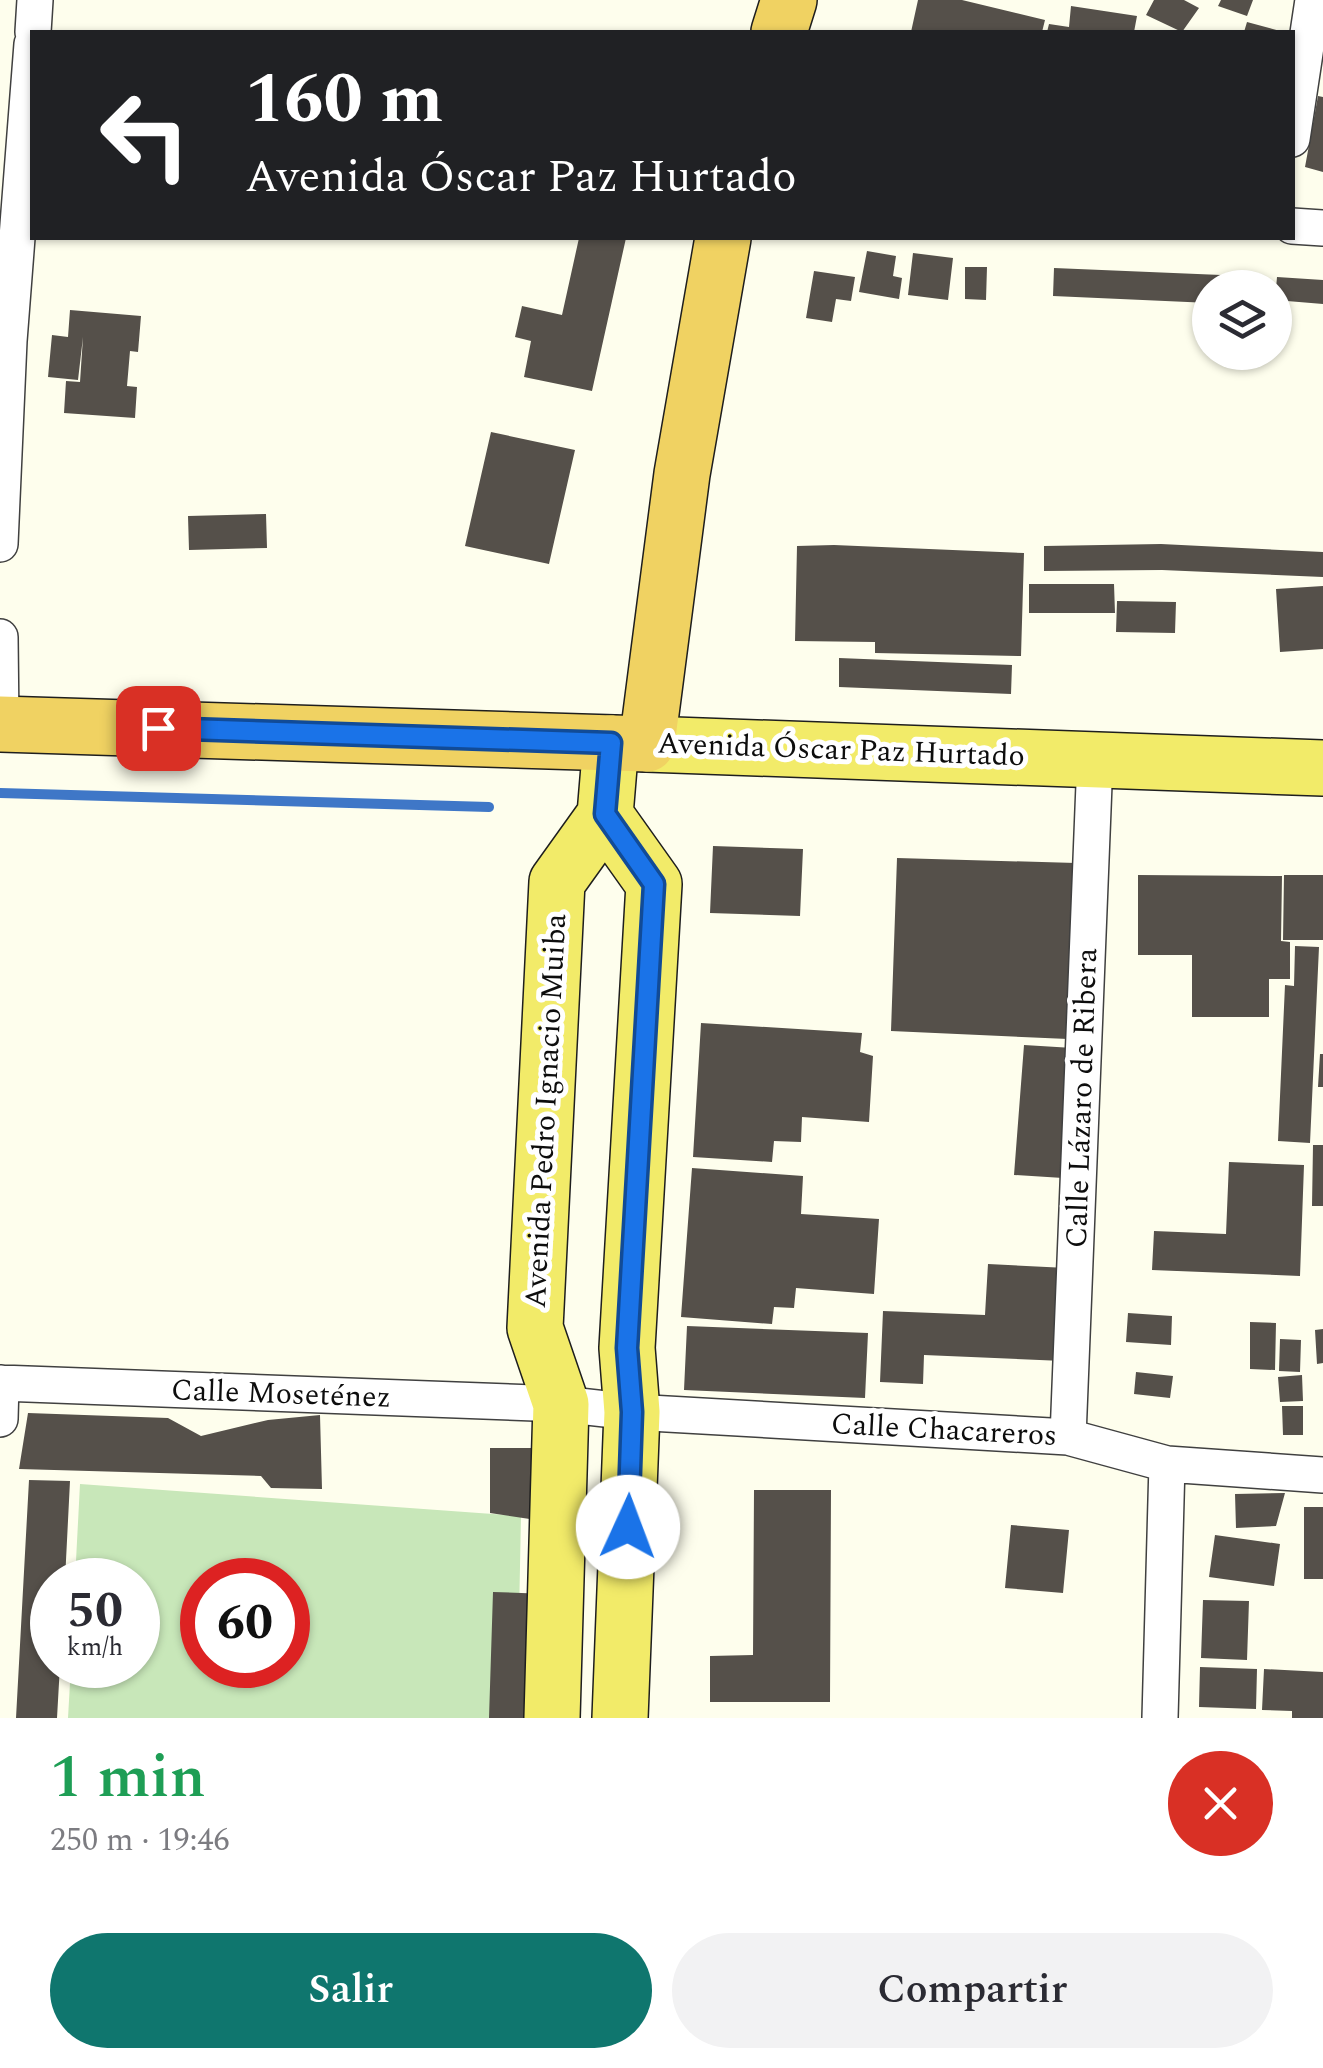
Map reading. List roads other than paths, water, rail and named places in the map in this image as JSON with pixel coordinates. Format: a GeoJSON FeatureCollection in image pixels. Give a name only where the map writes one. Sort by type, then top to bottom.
{"type":"FeatureCollection","features":[{"type":"Feature","properties":{"kind":"highway"},"geometry":{"type":"LineString","coordinates":[[780,30],[788,0]]}},
{"type":"Feature","properties":{"kind":"highway"},"geometry":{"type":"LineString","coordinates":[[629,743],[723,240]]}},
{"type":"Feature","properties":{"kind":"highway","name":"Avenida Óscar Paz Hurtado"},"geometry":{"type":"LineString","coordinates":[[0,724],[629,743]]}},
{"type":"Feature","properties":{"kind":"main road","name":"Avenida Óscar Paz Hurtado"},"geometry":{"type":"LineString","coordinates":[[629,743],[1323,768]]}},
{"type":"Feature","properties":{"kind":"main road"},"geometry":{"type":"LineString","coordinates":[[620,1718],[632,1412],[627,1348],[654,884],[605,814],[629,743]]}},
{"type":"Feature","properties":{"kind":"main road","name":"Avenida Pedro Ignacio Muiba"},"geometry":{"type":"LineString","coordinates":[[552,1718],[562,1404],[535,1328],[557,882],[605,814]]}},
{"type":"Feature","properties":{"kind":"street"},"geometry":{"type":"LineString","coordinates":[[33,30],[35,0]]}},
{"type":"Feature","properties":{"kind":"street"},"geometry":{"type":"LineString","coordinates":[[1295,119],[1314,0]]}},
{"type":"Feature","properties":{"kind":"street"},"geometry":{"type":"LineString","coordinates":[[0,544],[8,341],[23,202],[30,79]]}},
{"type":"Feature","properties":{"kind":"street"},"geometry":{"type":"LineString","coordinates":[[1295,226],[1323,228]]}},
{"type":"Feature","properties":{"kind":"street"},"geometry":{"type":"LineString","coordinates":[[0,637],[0,724]]}},
{"type":"Feature","properties":{"kind":"street","name":"Calle Lázaro de Ribera"},"geometry":{"type":"LineString","coordinates":[[1068,1436],[1095,759]]}},
{"type":"Feature","properties":{"kind":"street"},"geometry":{"type":"LineString","coordinates":[[0,1419],[1,1384]]}},
{"type":"Feature","properties":{"kind":"street","name":"Calle Moseténez"},"geometry":{"type":"LineString","coordinates":[[1,1384],[562,1404]]}},
{"type":"Feature","properties":{"kind":"street","name":"Calle Chacareros"},"geometry":{"type":"LineString","coordinates":[[562,1404],[632,1412],[1068,1436],[1167,1464],[1323,1474]]}},
{"type":"Feature","properties":{"kind":"street"},"geometry":{"type":"LineString","coordinates":[[1160,1718],[1167,1464]]}},
{"type":"Feature","properties":{"kind":"waterway"},"geometry":{"type":"LineString","coordinates":[[0,793],[489,807]]}}]}
